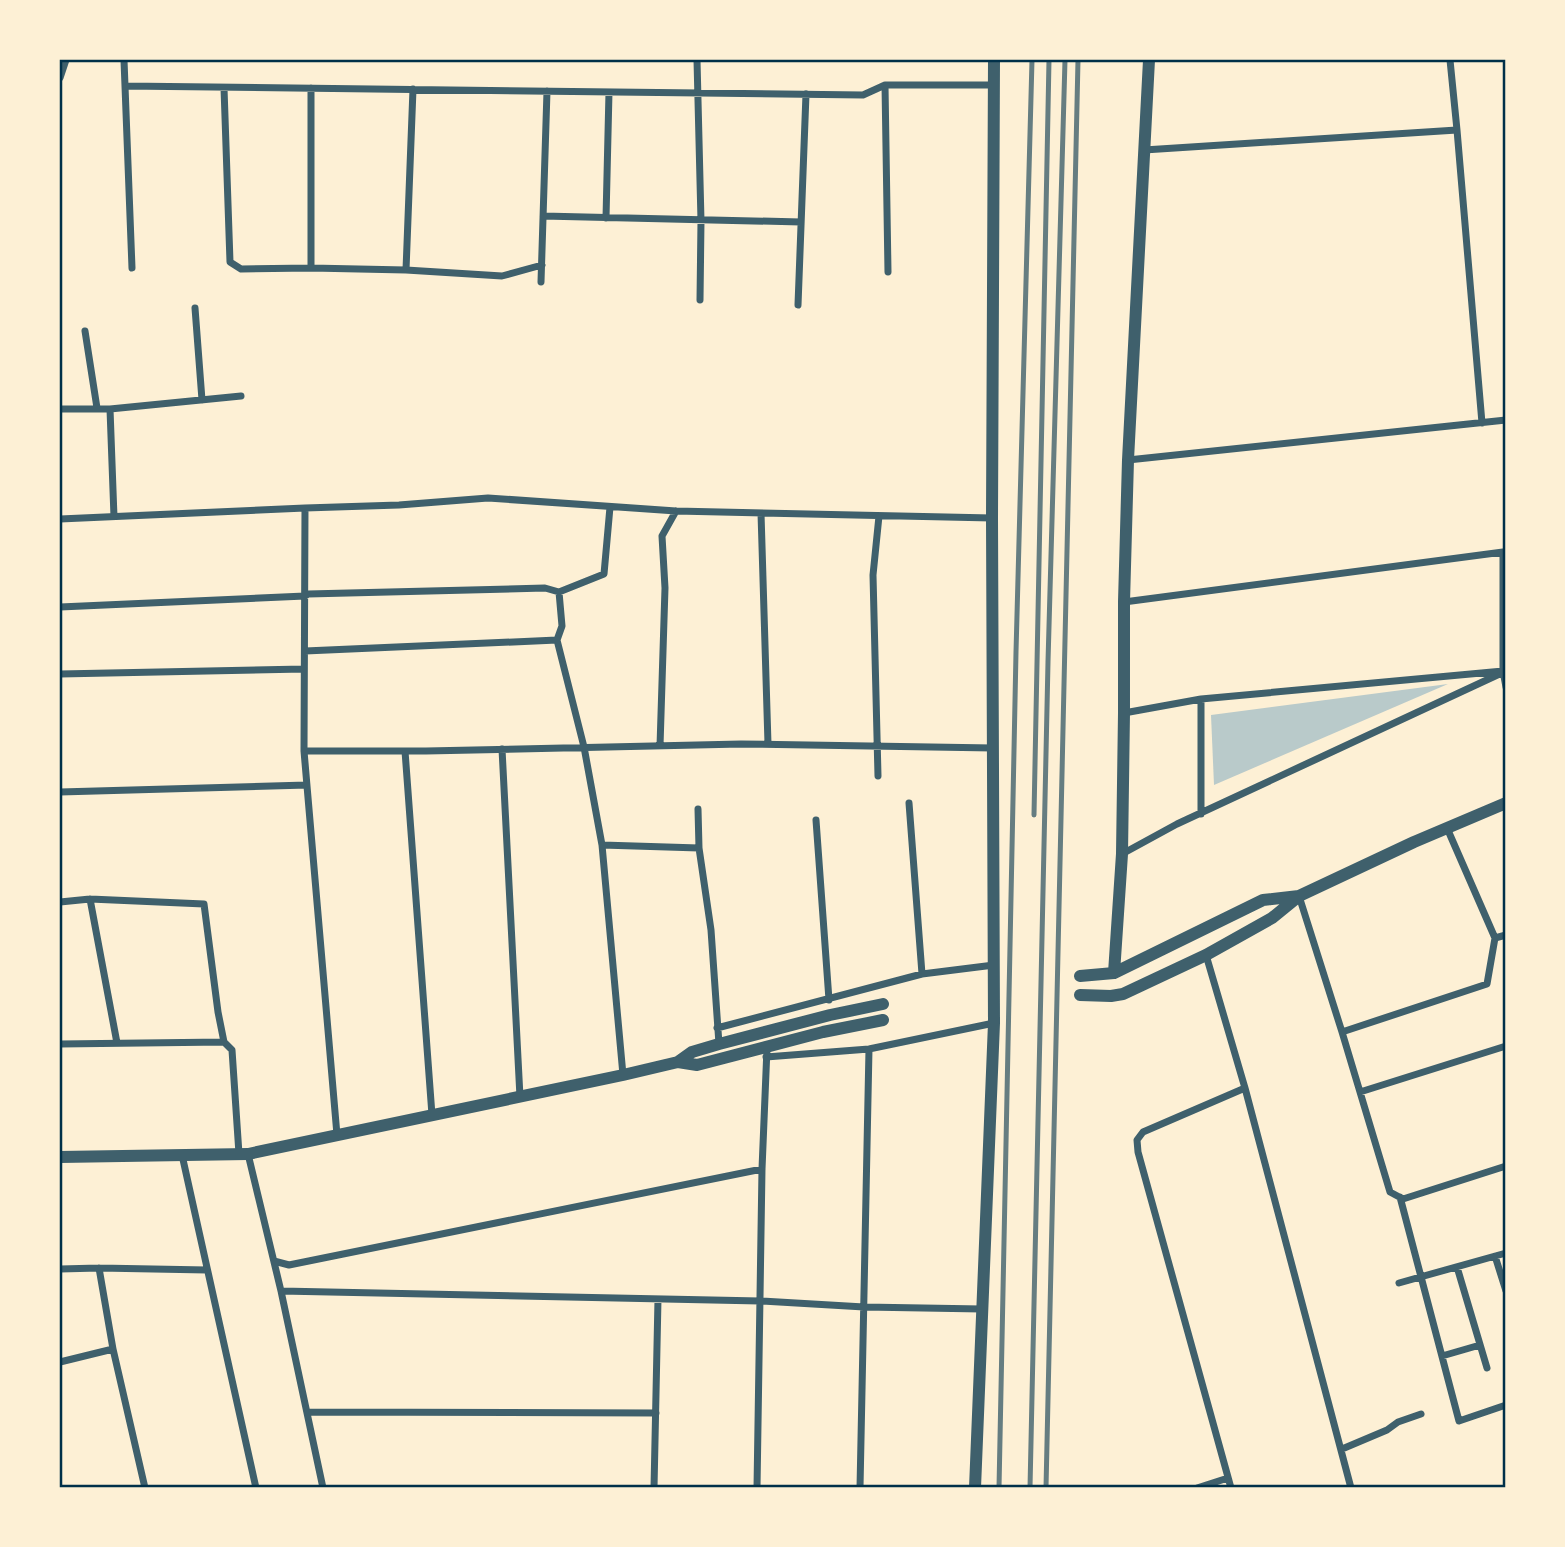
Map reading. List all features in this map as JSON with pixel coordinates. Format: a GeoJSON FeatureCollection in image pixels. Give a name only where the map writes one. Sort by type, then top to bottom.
{"type":"FeatureCollection","features":[{"type":"Feature","properties":{"kind":"street"},"geometry":{"type":"LineString","coordinates":[[60,78],[66,60]]}},
{"type":"Feature","properties":{"kind":"street"},"geometry":{"type":"LineString","coordinates":[[124,60],[132,268]]}},
{"type":"Feature","properties":{"kind":"street"},"geometry":{"type":"LineString","coordinates":[[697,60],[700,300]]}},
{"type":"Feature","properties":{"kind":"street"},"geometry":{"type":"LineString","coordinates":[[975,1488],[994,1023],[994,60]]}},
{"type":"Feature","properties":{"kind":"street"},"geometry":{"type":"LineString","coordinates":[[1114,973],[1122,854],[1128,460],[1144,150],[1152,60]]}},
{"type":"Feature","properties":{"kind":"street"},"geometry":{"type":"LineString","coordinates":[[1450,60],[1482,423]]}},
{"type":"Feature","properties":{"kind":"street"},"geometry":{"type":"LineString","coordinates":[[125,86],[863,94],[885,85],[994,85]]}},
{"type":"Feature","properties":{"kind":"street"},"geometry":{"type":"LineString","coordinates":[[885,85],[888,272]]}},
{"type":"Feature","properties":{"kind":"street"},"geometry":{"type":"LineString","coordinates":[[224,88],[230,262],[242,269],[406,270],[502,276],[541,265]]}},
{"type":"Feature","properties":{"kind":"street"},"geometry":{"type":"LineString","coordinates":[[311,88],[311,268]]}},
{"type":"Feature","properties":{"kind":"street"},"geometry":{"type":"LineString","coordinates":[[406,270],[413,89]]}},
{"type":"Feature","properties":{"kind":"street"},"geometry":{"type":"LineString","coordinates":[[541,282],[547,91]]}},
{"type":"Feature","properties":{"kind":"street"},"geometry":{"type":"LineString","coordinates":[[606,218],[609,92]]}},
{"type":"Feature","properties":{"kind":"street"},"geometry":{"type":"LineString","coordinates":[[798,304],[806,94]]}},
{"type":"Feature","properties":{"kind":"street"},"geometry":{"type":"LineString","coordinates":[[1144,150],[1457,130]]}},
{"type":"Feature","properties":{"kind":"street"},"geometry":{"type":"LineString","coordinates":[[543,216],[801,222]]}},
{"type":"Feature","properties":{"kind":"street"},"geometry":{"type":"LineString","coordinates":[[195,308],[202,400]]}},
{"type":"Feature","properties":{"kind":"street"},"geometry":{"type":"LineString","coordinates":[[85,331],[97,408]]}},
{"type":"Feature","properties":{"kind":"street"},"geometry":{"type":"LineString","coordinates":[[60,409],[110,409],[241,396]]}},
{"type":"Feature","properties":{"kind":"street"},"geometry":{"type":"LineString","coordinates":[[110,409],[114,517]]}},
{"type":"Feature","properties":{"kind":"street"},"geometry":{"type":"LineString","coordinates":[[1128,460],[1506,420]]}},
{"type":"Feature","properties":{"kind":"street"},"geometry":{"type":"LineString","coordinates":[[60,519],[399,505],[488,498],[676,512],[992,518]]}},
{"type":"Feature","properties":{"kind":"street"},"geometry":{"type":"LineString","coordinates":[[60,607],[309,594],[545,588],[559,592],[604,575],[610,506]]}},
{"type":"Feature","properties":{"kind":"street"},"geometry":{"type":"LineString","coordinates":[[305,509],[304,751],[337,1135]]}},
{"type":"Feature","properties":{"kind":"street"},"geometry":{"type":"LineString","coordinates":[[660,746],[665,587],[662,536],[676,512]]}},
{"type":"Feature","properties":{"kind":"street"},"geometry":{"type":"LineString","coordinates":[[761,513],[768,744]]}},
{"type":"Feature","properties":{"kind":"street"},"geometry":{"type":"LineString","coordinates":[[878,776],[873,575],[879,516]]}},
{"type":"Feature","properties":{"kind":"street"},"geometry":{"type":"LineString","coordinates":[[1124,602],[1504,552],[1506,687]]}},
{"type":"Feature","properties":{"kind":"street"},"geometry":{"type":"LineString","coordinates":[[559,592],[562,626],[557,640],[584,747],[602,845],[623,1075]]}},
{"type":"Feature","properties":{"kind":"street"},"geometry":{"type":"LineString","coordinates":[[304,651],[557,640]]}},
{"type":"Feature","properties":{"kind":"street"},"geometry":{"type":"LineString","coordinates":[[60,674],[304,669]]}},
{"type":"Feature","properties":{"kind":"street"},"geometry":{"type":"LineString","coordinates":[[1124,713],[1201,699],[1504,671]]}},
{"type":"Feature","properties":{"kind":"street"},"geometry":{"type":"LineString","coordinates":[[1122,854],[1177,824],[1504,671]]}},
{"type":"Feature","properties":{"kind":"street"},"geometry":{"type":"LineString","coordinates":[[1201,699],[1201,814]]}},
{"type":"Feature","properties":{"kind":"street"},"geometry":{"type":"LineString","coordinates":[[304,751],[768,744],[993,748]]}},
{"type":"Feature","properties":{"kind":"street"},"geometry":{"type":"LineString","coordinates":[[502,749],[520,1097]]}},
{"type":"Feature","properties":{"kind":"street"},"geometry":{"type":"LineString","coordinates":[[405,751],[432,1115]]}},
{"type":"Feature","properties":{"kind":"street"},"geometry":{"type":"LineString","coordinates":[[60,792],[307,785]]}},
{"type":"Feature","properties":{"kind":"street"},"geometry":{"type":"LineString","coordinates":[[909,803],[922,974]]}},
{"type":"Feature","properties":{"kind":"street"},"geometry":{"type":"LineString","coordinates":[[1080,995],[1123,994],[1206,956],[1272,918],[1299,896],[1506,803]]}},
{"type":"Feature","properties":{"kind":"street"},"geometry":{"type":"LineString","coordinates":[[698,809],[699,849],[710,930],[719,1044]]}},
{"type":"Feature","properties":{"kind":"street"},"geometry":{"type":"LineString","coordinates":[[816,820],[828,1000]]}},
{"type":"Feature","properties":{"kind":"street"},"geometry":{"type":"LineString","coordinates":[[1342,1032],[1487,984],[1495,938],[1447,828]]}},
{"type":"Feature","properties":{"kind":"street"},"geometry":{"type":"LineString","coordinates":[[602,845],[699,849]]}},
{"type":"Feature","properties":{"kind":"street"},"geometry":{"type":"LineString","coordinates":[[1080,976],[1114,973],[1263,900],[1299,896]]}},
{"type":"Feature","properties":{"kind":"street"},"geometry":{"type":"LineString","coordinates":[[1299,896],[1390,1192],[1403,1199],[1506,1166]]}},
{"type":"Feature","properties":{"kind":"street"},"geometry":{"type":"LineString","coordinates":[[90,899],[117,1044]]}},
{"type":"Feature","properties":{"kind":"street"},"geometry":{"type":"LineString","coordinates":[[60,902],[90,899],[204,904],[218,1012],[224,1042],[232,1051],[244,1154],[274,1261],[323,1488]]}},
{"type":"Feature","properties":{"kind":"street"},"geometry":{"type":"LineString","coordinates":[[1495,938],[1506,935]]}},
{"type":"Feature","properties":{"kind":"street"},"geometry":{"type":"LineString","coordinates":[[1206,956],[1245,1088],[1351,1488]]}},
{"type":"Feature","properties":{"kind":"street"},"geometry":{"type":"LineString","coordinates":[[717,1028],[922,974],[994,965]]}},
{"type":"Feature","properties":{"kind":"street"},"geometry":{"type":"LineString","coordinates":[[60,1157],[244,1154],[623,1075],[678,1062],[692,1052],[719,1044],[883,1004]]}},
{"type":"Feature","properties":{"kind":"street"},"geometry":{"type":"LineString","coordinates":[[766,1053],[834,1030],[883,1020]]}},
{"type":"Feature","properties":{"kind":"street"},"geometry":{"type":"LineString","coordinates":[[678,1062],[697,1065],[750,1052],[869,1049],[994,1023]]}},
{"type":"Feature","properties":{"kind":"street"},"geometry":{"type":"LineString","coordinates":[[747,1037],[750,1052]]}},
{"type":"Feature","properties":{"kind":"street"},"geometry":{"type":"LineString","coordinates":[[60,1044],[224,1042]]}},
{"type":"Feature","properties":{"kind":"street"},"geometry":{"type":"LineString","coordinates":[[1360,1091],[1506,1046]]}},
{"type":"Feature","properties":{"kind":"street"},"geometry":{"type":"LineString","coordinates":[[860,1488],[869,1049]]}},
{"type":"Feature","properties":{"kind":"street"},"geometry":{"type":"LineString","coordinates":[[757,1488],[766,1053]]}},
{"type":"Feature","properties":{"kind":"street"},"geometry":{"type":"LineString","coordinates":[[1231,1488],[1138,1152],[1137,1140],[1143,1132],[1245,1088]]}},
{"type":"Feature","properties":{"kind":"street"},"geometry":{"type":"LineString","coordinates":[[182,1155],[256,1488]]}},
{"type":"Feature","properties":{"kind":"street"},"geometry":{"type":"LineString","coordinates":[[274,1261],[289,1265],[762,1169]]}},
{"type":"Feature","properties":{"kind":"street"},"geometry":{"type":"LineString","coordinates":[[1400,1197],[1459,1421],[1506,1405]]}},
{"type":"Feature","properties":{"kind":"street"},"geometry":{"type":"LineString","coordinates":[[1399,1283],[1506,1252]]}},
{"type":"Feature","properties":{"kind":"street"},"geometry":{"type":"LineString","coordinates":[[1496,1256],[1506,1291]]}},
{"type":"Feature","properties":{"kind":"street"},"geometry":{"type":"LineString","coordinates":[[1457,1267],[1486,1368]]}},
{"type":"Feature","properties":{"kind":"street"},"geometry":{"type":"LineString","coordinates":[[99,1268],[113,1349],[145,1488]]}},
{"type":"Feature","properties":{"kind":"street"},"geometry":{"type":"LineString","coordinates":[[60,1269],[207,1270]]}},
{"type":"Feature","properties":{"kind":"street"},"geometry":{"type":"LineString","coordinates":[[281,1291],[760,1301],[864,1307],[982,1309]]}},
{"type":"Feature","properties":{"kind":"street"},"geometry":{"type":"LineString","coordinates":[[654,1488],[658,1299]]}},
{"type":"Feature","properties":{"kind":"street"},"geometry":{"type":"LineString","coordinates":[[1442,1356],[1480,1345]]}},
{"type":"Feature","properties":{"kind":"street"},"geometry":{"type":"LineString","coordinates":[[60,1362],[113,1349]]}},
{"type":"Feature","properties":{"kind":"street"},"geometry":{"type":"LineString","coordinates":[[307,1412],[656,1413]]}},
{"type":"Feature","properties":{"kind":"street"},"geometry":{"type":"LineString","coordinates":[[1342,1449],[1421,1414]]}},
{"type":"Feature","properties":{"kind":"street"},"geometry":{"type":"LineString","coordinates":[[1197,1488],[1228,1478]]}},
{"type":"Feature","properties":{"kind":"shaded area"},"geometry":{"type":"Polygon","coordinates":[[[1448,684],[1214,785],[1211,715],[1448,684]]]}},
{"type":"Feature","properties":{"kind":"railway"},"geometry":{"type":"LineString","coordinates":[[999,1488],[1016,652],[1032,60]]}},
{"type":"Feature","properties":{"kind":"railway"},"geometry":{"type":"LineString","coordinates":[[1034,815],[1049,60]]}},
{"type":"Feature","properties":{"kind":"railway"},"geometry":{"type":"LineString","coordinates":[[1030,1488],[1048,662],[1065,60]]}},
{"type":"Feature","properties":{"kind":"railway"},"geometry":{"type":"LineString","coordinates":[[1046,1488],[1078,60]]}}]}
